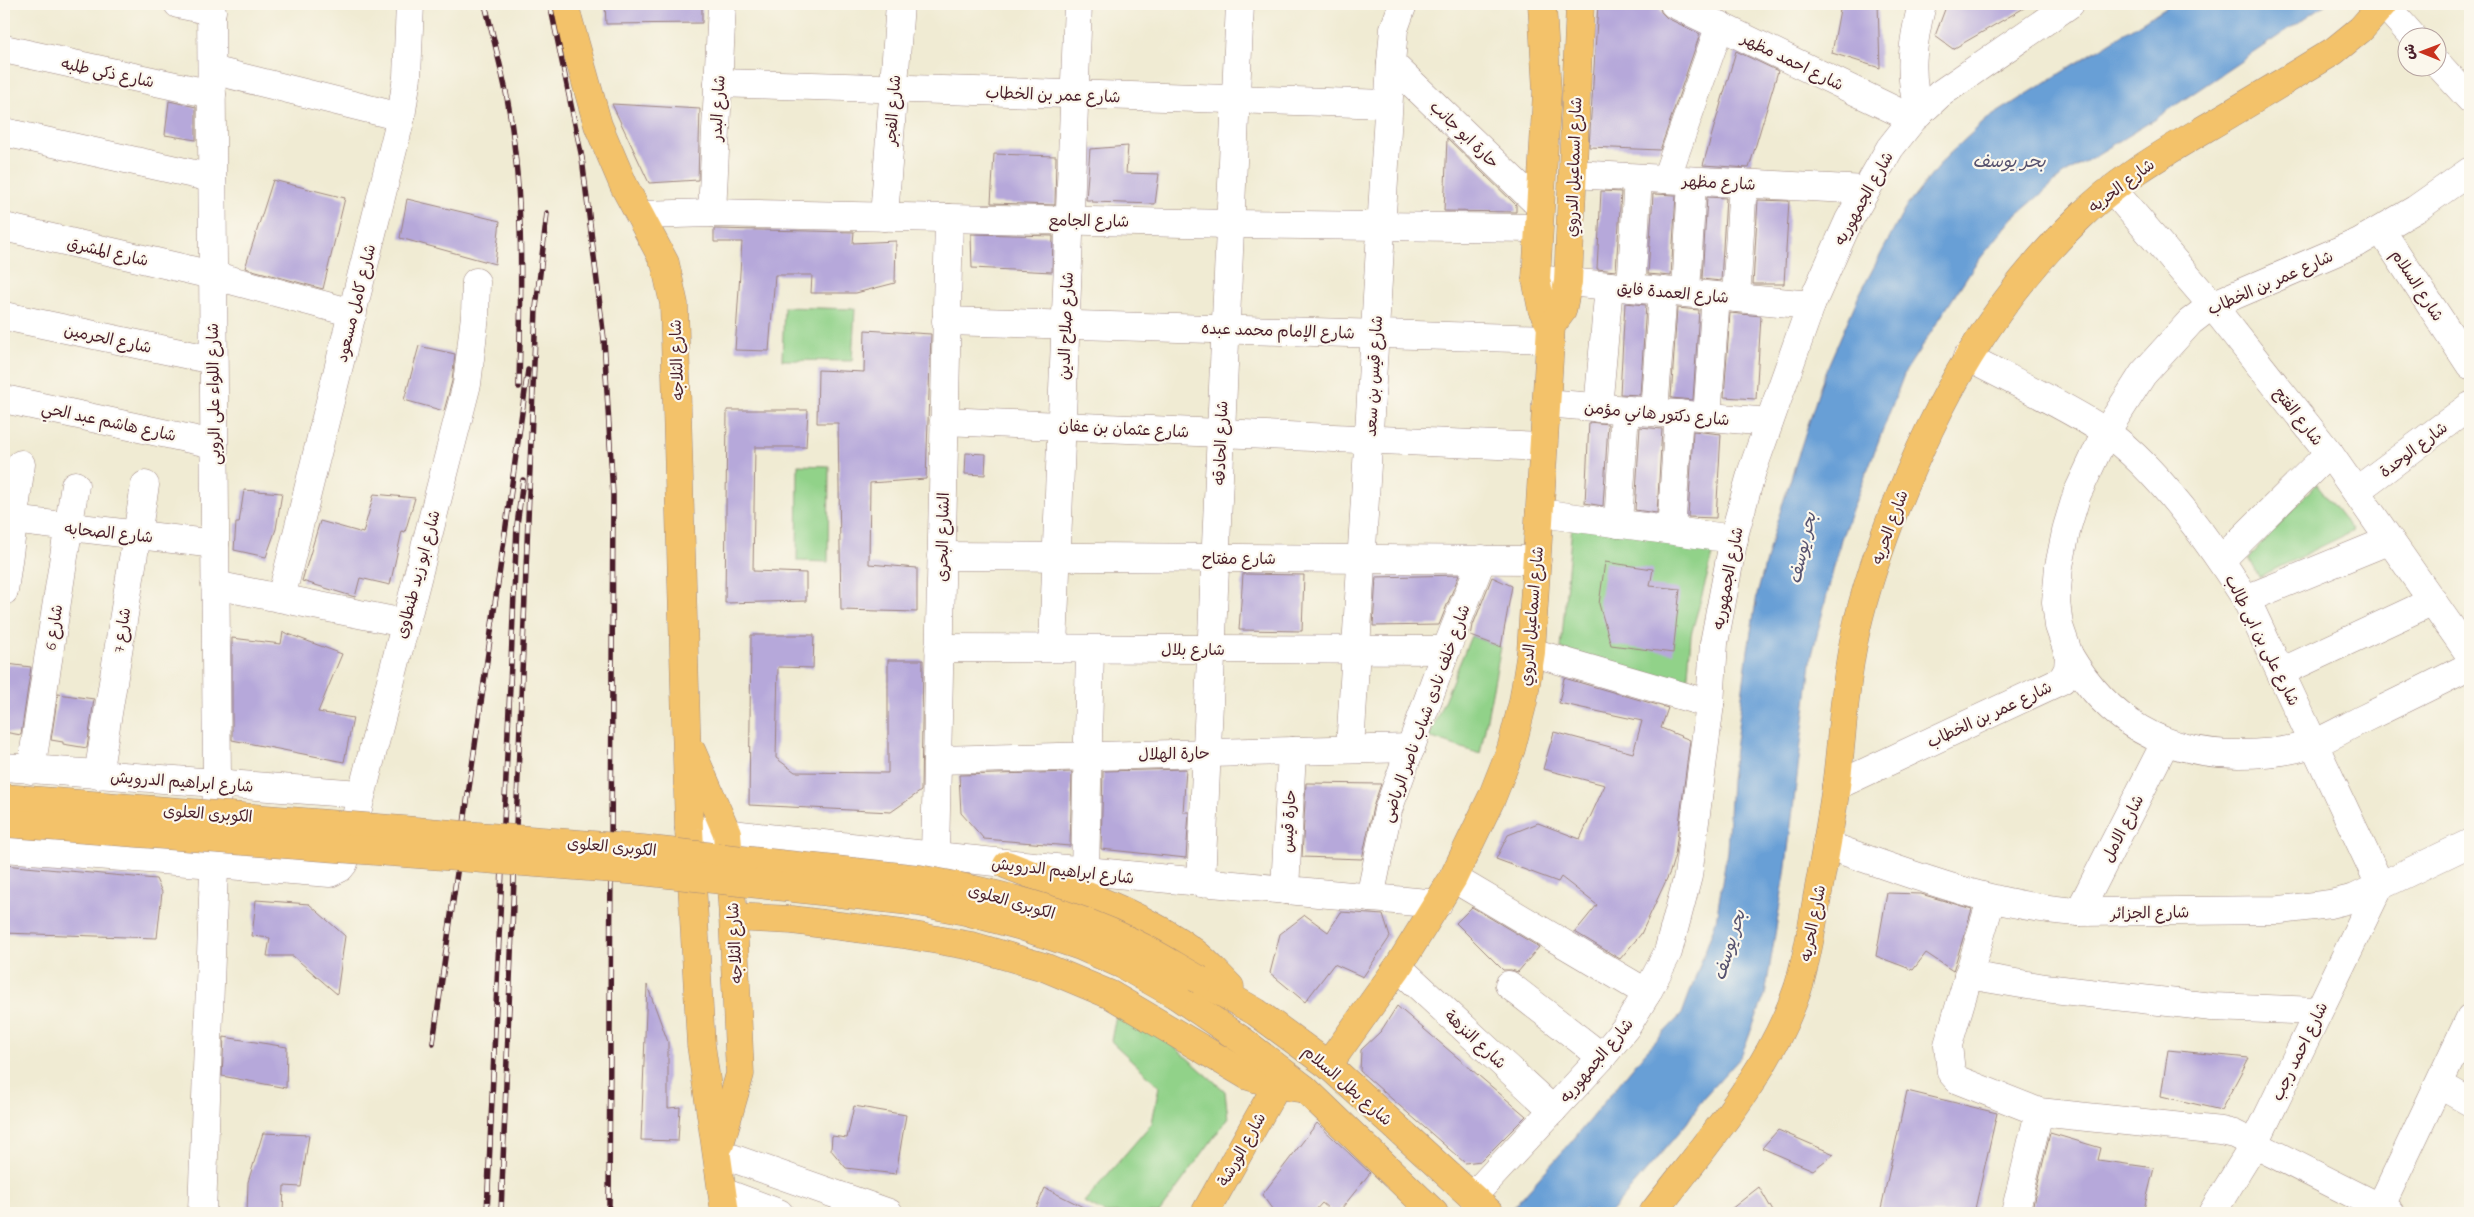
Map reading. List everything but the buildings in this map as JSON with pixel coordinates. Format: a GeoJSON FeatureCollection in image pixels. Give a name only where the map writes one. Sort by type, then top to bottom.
{"type":"FeatureCollection","features":[{"type":"Feature","properties":{"kind":"main road","name":"شارع الثلاجه"},"geometry":{"type":"LineString","coordinates":[[564,4],[598,125],[609,156],[665,263],[674,304],[689,829],[701,1045],[724,1203]]}},
{"type":"Feature","properties":{"kind":"main road"},"geometry":{"type":"LineString","coordinates":[[1541,4],[1551,8],[1561,8],[1569,4]]}},
{"type":"Feature","properties":{"kind":"main road","name":"شارع اسماعيل الدروي"},"geometry":{"type":"LineString","coordinates":[[1328,1064],[1398,967],[1453,878],[1492,797],[1511,749],[1523,702],[1532,652],[1550,333],[1542,309],[1536,279],[1538,216],[1547,92],[1541,4]]}},
{"type":"Feature","properties":{"kind":"main road","name":"شارع اسماعيل الدروي"},"geometry":{"type":"LineString","coordinates":[[1550,333],[1562,310],[1568,282],[1580,4]]}},
{"type":"Feature","properties":{"kind":"main road","name":"شارع الحريه"},"geometry":{"type":"LineString","coordinates":[[1653,1213],[1739,1101],[1763,1065],[1783,1026],[1798,985],[1809,943],[1836,786],[1853,644],[1865,596],[1907,478],[1934,418],[1967,357],[1996,312],[2030,271],[2081,216],[2112,189],[2146,164],[2334,51],[2361,29],[2383,4]]}},
{"type":"Feature","properties":{"kind":"main road","name":"شارع الثلاجه"},"geometry":{"type":"LineString","coordinates":[[686,738],[727,833],[740,1074],[718,1153]]}},
{"type":"Feature","properties":{"kind":"main road","name":"الكوبرى العلوى"},"geometry":{"type":"LineString","coordinates":[[4,798],[642,849],[920,879],[965,887],[1029,903],[1086,923],[1134,943],[1200,980]]}},
{"type":"Feature","properties":{"kind":"main road","name":"الكوبرى العلوى"},"geometry":{"type":"LineString","coordinates":[[4,823],[641,870],[918,902],[974,914],[1080,946],[1176,995]]}},
{"type":"Feature","properties":{"kind":"main road"},"geometry":{"type":"LineString","coordinates":[[1007,865],[1115,908],[1151,926],[1194,952],[1256,1012]]}},
{"type":"Feature","properties":{"kind":"main road"},"geometry":{"type":"LineString","coordinates":[[733,917],[806,921],[903,934],[972,946],[1044,967],[1111,995],[1171,1028],[1234,1069],[1277,1085],[1305,1089]]}},
{"type":"Feature","properties":{"kind":"main road","name":"شارع بطل السلام"},"geometry":{"type":"LineString","coordinates":[[1200,980],[1256,1012],[1328,1064],[1481,1206]]}},
{"type":"Feature","properties":{"kind":"main road","name":"شارع بطل السلام"},"geometry":{"type":"LineString","coordinates":[[1176,995],[1243,1041],[1305,1089],[1434,1213]]}},
{"type":"Feature","properties":{"kind":"main road","name":"شارع الورشة"},"geometry":{"type":"LineString","coordinates":[[1205,1213],[1277,1085]]}},
{"type":"Feature","properties":{"kind":"street"},"geometry":{"type":"LineString","coordinates":[[178,4],[211,7]]}},
{"type":"Feature","properties":{"kind":"street","name":"شارع كامل مسعود"},"geometry":{"type":"LineString","coordinates":[[281,598],[401,117],[407,77],[410,4]]}},
{"type":"Feature","properties":{"kind":"street","name":"شارع البدر"},"geometry":{"type":"LineString","coordinates":[[712,213],[722,4]]}},
{"type":"Feature","properties":{"kind":"street","name":"شارع الفجر"},"geometry":{"type":"LineString","coordinates":[[884,217],[900,4]]}},
{"type":"Feature","properties":{"kind":"street","name":"شارع صلاح الدين"},"geometry":{"type":"LineString","coordinates":[[1053,648],[1078,4]]}},
{"type":"Feature","properties":{"kind":"street","name":"شارع الحادقه"},"geometry":{"type":"LineString","coordinates":[[1201,883],[1240,4]]}},
{"type":"Feature","properties":{"kind":"street","name":"شارع قيس بن سعد"},"geometry":{"type":"LineString","coordinates":[[1350,749],[1388,104],[1394,29],[1403,4]]}},
{"type":"Feature","properties":{"kind":"street"},"geometry":{"type":"LineString","coordinates":[[1916,116],[1911,62],[1912,45],[1922,4]]}},
{"type":"Feature","properties":{"kind":"street","name":"شارع الجمهوريه"},"geometry":{"type":"LineString","coordinates":[[1481,1206],[1553,1110],[1602,1057],[1627,1026],[1647,993],[1668,952],[1688,876],[1710,704],[1714,643],[1734,539],[1752,471],[1811,304],[1849,220],[1890,148],[1916,116],[1940,94],[2070,4]]}},
{"type":"Feature","properties":{"kind":"street"},"geometry":{"type":"LineString","coordinates":[[2383,4],[2405,28]]}},
{"type":"Feature","properties":{"kind":"street","name":"شارع احمد مظهر"},"geometry":{"type":"LineString","coordinates":[[1680,5],[1720,26],[1916,116]]}},
{"type":"Feature","properties":{"kind":"street","name":"شارع اللواء على الروبى"},"geometry":{"type":"LineString","coordinates":[[202,1213],[217,784],[211,7]]}},
{"type":"Feature","properties":{"kind":"street"},"geometry":{"type":"LineString","coordinates":[[1666,179],[1720,26]]}},
{"type":"Feature","properties":{"kind":"street","name":"شارع ذكى طلبه"},"geometry":{"type":"LineString","coordinates":[[4,49],[212,82],[401,117]]}},
{"type":"Feature","properties":{"kind":"street","name":"حارة ابو جانب"},"geometry":{"type":"LineString","coordinates":[[1391,63],[1538,216]]}},
{"type":"Feature","properties":{"kind":"street"},"geometry":{"type":"LineString","coordinates":[[2446,73],[2470,98]]}},
{"type":"Feature","properties":{"kind":"street","name":"شارع عمر بن الخطاب"},"geometry":{"type":"LineString","coordinates":[[718,84],[1388,104]]}},
{"type":"Feature","properties":{"kind":"street"},"geometry":{"type":"LineString","coordinates":[[4,132],[212,178]]}},
{"type":"Feature","properties":{"kind":"street","name":"شارع عمر بن الخطاب"},"geometry":{"type":"LineString","coordinates":[[1836,786],[2062,680],[2068,669],[2069,656],[2059,626],[2056,602],[2058,566],[2067,527],[2078,494],[2106,432],[2138,381],[2190,322],[2212,305],[2359,242],[2416,210],[2470,171]]}},
{"type":"Feature","properties":{"kind":"street","name":"شارع مظهر"},"geometry":{"type":"LineString","coordinates":[[1573,174],[1866,190]]}},
{"type":"Feature","properties":{"kind":"street"},"geometry":{"type":"LineString","coordinates":[[1598,408],[1638,178]]}},
{"type":"Feature","properties":{"kind":"street"},"geometry":{"type":"LineString","coordinates":[[1671,530],[1667,413],[1674,292],[1692,181]]}},
{"type":"Feature","properties":{"kind":"street"},"geometry":{"type":"LineString","coordinates":[[1707,417],[1743,184]]}},
{"type":"Feature","properties":{"kind":"street","name":"شارع الفتح"},"geometry":{"type":"LineString","coordinates":[[2112,189],[2212,305],[2329,453],[2470,655]]}},
{"type":"Feature","properties":{"kind":"street","name":"شارع الجامع"},"geometry":{"type":"LineString","coordinates":[[640,215],[712,213],[1069,219],[1230,224],[1382,225],[1538,216]]}},
{"type":"Feature","properties":{"kind":"street","name":"الشارع البحرى"},"geometry":{"type":"LineString","coordinates":[[935,855],[949,218]]}},
{"type":"Feature","properties":{"kind":"street","name":"شارع المشرق"},"geometry":{"type":"LineString","coordinates":[[4,227],[212,275],[353,313]]}},
{"type":"Feature","properties":{"kind":"street","name":"شارع السلام"},"geometry":{"type":"LineString","coordinates":[[2381,230],[2470,366]]}},
{"type":"Feature","properties":{"kind":"street","name":"شارع العمدة فايق"},"geometry":{"type":"LineString","coordinates":[[1536,279],[1811,304]]}},
{"type":"Feature","properties":{"kind":"street","name":"شارع ابو زيد طنطاوى"},"geometry":{"type":"LineString","coordinates":[[215,864],[330,874],[344,863],[360,794],[467,384],[474,325],[476,282]]}},
{"type":"Feature","properties":{"kind":"street","name":"شارع الحرمين"},"geometry":{"type":"LineString","coordinates":[[4,316],[213,360]]}},
{"type":"Feature","properties":{"kind":"street","name":"شارع الإمام محمد عبده"},"geometry":{"type":"LineString","coordinates":[[946,321],[1376,332],[1550,333]]}},
{"type":"Feature","properties":{"kind":"street","name":"شارع على بن ابى طالب"},"geometry":{"type":"LineString","coordinates":[[1967,357],[2106,432],[2134,457],[2172,498],[2221,560],[2246,599],[2380,885]]}},
{"type":"Feature","properties":{"kind":"street","name":"شارع هاشم عبد الحي"},"geometry":{"type":"LineString","coordinates":[[4,399],[214,444]]}},
{"type":"Feature","properties":{"kind":"street","name":"شارع دكتور هاني مؤمن"},"geometry":{"type":"LineString","coordinates":[[1546,403],[1769,422]]}},
{"type":"Feature","properties":{"kind":"street","name":"شارع الوحدة"},"geometry":{"type":"LineString","coordinates":[[2356,491],[2470,406]]}},
{"type":"Feature","properties":{"kind":"street"},"geometry":{"type":"LineString","coordinates":[[1618,524],[1625,410]]}},
{"type":"Feature","properties":{"kind":"street","name":"شارع عثمان بن عفان"},"geometry":{"type":"LineString","coordinates":[[944,420],[1543,447]]}},
{"type":"Feature","properties":{"kind":"street"},"geometry":{"type":"LineString","coordinates":[[2221,560],[2329,453]]}},
{"type":"Feature","properties":{"kind":"street"},"geometry":{"type":"LineString","coordinates":[[4,591],[8,520],[21,464]]}},
{"type":"Feature","properties":{"kind":"street","name":"شارع 6"},"geometry":{"type":"LineString","coordinates":[[31,770],[75,485]]}},
{"type":"Feature","properties":{"kind":"street","name":"شارع 7"},"geometry":{"type":"LineString","coordinates":[[98,775],[145,485]]}},
{"type":"Feature","properties":{"kind":"street"},"geometry":{"type":"LineString","coordinates":[[1540,513],[1734,539]]}},
{"type":"Feature","properties":{"kind":"street","name":"شارع الصحابه"},"geometry":{"type":"LineString","coordinates":[[8,520],[215,544]]}},
{"type":"Feature","properties":{"kind":"street"},"geometry":{"type":"LineString","coordinates":[[2246,599],[2390,540]]}},
{"type":"Feature","properties":{"kind":"street","name":"شارع مفتاح"},"geometry":{"type":"LineString","coordinates":[[941,556],[1537,560]]}},
{"type":"Feature","properties":{"kind":"street","name":"شارع خلف نادى شباب ناصر الرياضى"},"geometry":{"type":"LineString","coordinates":[[1370,898],[1388,810],[1446,650],[1482,559]]}},
{"type":"Feature","properties":{"kind":"street"},"geometry":{"type":"LineString","coordinates":[[215,585],[404,623]]}},
{"type":"Feature","properties":{"kind":"street"},"geometry":{"type":"LineString","coordinates":[[2281,672],[2432,601]]}},
{"type":"Feature","properties":{"kind":"street","name":"شارع بلال"},"geometry":{"type":"LineString","coordinates":[[939,648],[1446,650]]}},
{"type":"Feature","properties":{"kind":"street"},"geometry":{"type":"LineString","coordinates":[[1085,873],[1090,648]]}},
{"type":"Feature","properties":{"kind":"street"},"geometry":{"type":"LineString","coordinates":[[1532,652],[1710,704]]}},
{"type":"Feature","properties":{"kind":"street"},"geometry":{"type":"LineString","coordinates":[[2069,656],[2082,678],[2103,701],[2140,730],[2165,743],[2195,750],[2247,754],[2285,750],[2314,743],[2470,666]]}},
{"type":"Feature","properties":{"kind":"street","name":"شارع الامل"},"geometry":{"type":"LineString","coordinates":[[2079,912],[2165,743]]}},
{"type":"Feature","properties":{"kind":"street","name":"حارة الهلال"},"geometry":{"type":"LineString","coordinates":[[937,760],[1411,748]]}},
{"type":"Feature","properties":{"kind":"street","name":"حارة قيس"},"geometry":{"type":"LineString","coordinates":[[1285,890],[1292,751]]}},
{"type":"Feature","properties":{"kind":"street","name":"شارع ابراهيم الدرويش"},"geometry":{"type":"LineString","coordinates":[[4,767],[360,794]]}},
{"type":"Feature","properties":{"kind":"street","name":"شارع ابراهيم الدرويش"},"geometry":{"type":"LineString","coordinates":[[689,829],[1085,873],[1438,904]]}},
{"type":"Feature","properties":{"kind":"street","name":"شارع الجزائر"},"geometry":{"type":"LineString","coordinates":[[1826,846],[1991,900],[2049,911],[2079,912],[2295,909],[2330,904],[2355,898],[2470,843]]}},
{"type":"Feature","properties":{"kind":"street"},"geometry":{"type":"LineString","coordinates":[[4,848],[215,864]]}},
{"type":"Feature","properties":{"kind":"street"},"geometry":{"type":"LineString","coordinates":[[1453,878],[1647,993]]}},
{"type":"Feature","properties":{"kind":"street","name":"شارع احمد رجب"},"geometry":{"type":"LineString","coordinates":[[2212,1213],[2254,1145],[2380,885]]}},
{"type":"Feature","properties":{"kind":"street"},"geometry":{"type":"LineString","coordinates":[[1991,900],[1948,1045],[1948,1060],[1951,1072],[1958,1080],[2038,1112],[2221,1131],[2254,1145],[2385,1210],[2470,1018]]}},
{"type":"Feature","properties":{"kind":"street","name":"شارع النزهة"},"geometry":{"type":"LineString","coordinates":[[1398,967],[1553,1110]]}},
{"type":"Feature","properties":{"kind":"street"},"geometry":{"type":"LineString","coordinates":[[1968,975],[2045,988],[2185,1005],[2318,1011]]}},
{"type":"Feature","properties":{"kind":"street"},"geometry":{"type":"LineString","coordinates":[[1509,985],[1602,1057]]}},
{"type":"Feature","properties":{"kind":"street"},"geometry":{"type":"LineString","coordinates":[[2440,1086],[2470,1102]]}},
{"type":"Feature","properties":{"kind":"street"},"geometry":{"type":"LineString","coordinates":[[2015,1213],[2038,1112]]}},
{"type":"Feature","properties":{"kind":"street"},"geometry":{"type":"LineString","coordinates":[[718,1153],[889,1213]]}},
{"type":"Feature","properties":{"kind":"street"},"geometry":{"type":"LineString","coordinates":[[724,1203],[779,1213]]}},
{"type":"Feature","properties":{"kind":"green space"},"geometry":{"type":"Polygon","coordinates":[[[784,307],[855,309],[852,361],[782,360],[784,307]]]}},
{"type":"Feature","properties":{"kind":"green space"},"geometry":{"type":"Polygon","coordinates":[[[798,465],[829,466],[828,562],[797,561],[798,465]]]}},
{"type":"Feature","properties":{"kind":"green space"},"geometry":{"type":"Polygon","coordinates":[[[2316,484],[2353,531],[2259,577],[2249,558],[2316,484]]]}},
{"type":"Feature","properties":{"kind":"green space"},"geometry":{"type":"Polygon","coordinates":[[[1572,525],[1716,544],[1691,635],[1687,688],[1561,649],[1572,525]]]}},
{"type":"Feature","properties":{"kind":"green space"},"geometry":{"type":"Polygon","coordinates":[[[1471,636],[1501,647],[1480,754],[1429,737],[1471,636]]]}},
{"type":"Feature","properties":{"kind":"green space"},"geometry":{"type":"Polygon","coordinates":[[[1117,1010],[1154,1029],[1225,1091],[1228,1118],[1159,1213],[1105,1213],[1084,1202],[1152,1123],[1159,1086],[1111,1041],[1117,1010]]]}},
{"type":"Feature","properties":{"kind":"water","name":"بحر يوسف"},"geometry":{"type":"Polygon","coordinates":[[[2171,4],[2326,4],[2155,119],[2062,176],[2013,218],[1974,266],[1905,372],[1841,539],[1812,655],[1785,874],[1765,995],[1741,1056],[1703,1098],[1687,1123],[1610,1213],[1590,1213],[1584,1209],[1580,1213],[1508,1213],[1572,1141],[1646,1051],[1682,1014],[1716,921],[1727,851],[1731,780],[1748,650],[1757,595],[1773,534],[1824,375],[1859,295],[1906,207],[1946,157],[1987,119],[2171,4]]]}},
{"type":"Feature","properties":{"kind":"railway"},"geometry":{"type":"LineString","coordinates":[[485,4],[506,92],[516,165],[520,239],[519,387]]}},
{"type":"Feature","properties":{"kind":"railway"},"geometry":{"type":"LineString","coordinates":[[550,4],[582,158],[604,339],[613,496],[609,1213]]}},
{"type":"Feature","properties":{"kind":"railway"},"geometry":{"type":"LineString","coordinates":[[501,1213],[536,308],[547,213]]}},
{"type":"Feature","properties":{"kind":"railway"},"geometry":{"type":"LineString","coordinates":[[433,1043],[528,370]]}},
{"type":"Feature","properties":{"kind":"railway"},"geometry":{"type":"LineString","coordinates":[[487,1213],[517,525],[523,480]]}}]}
